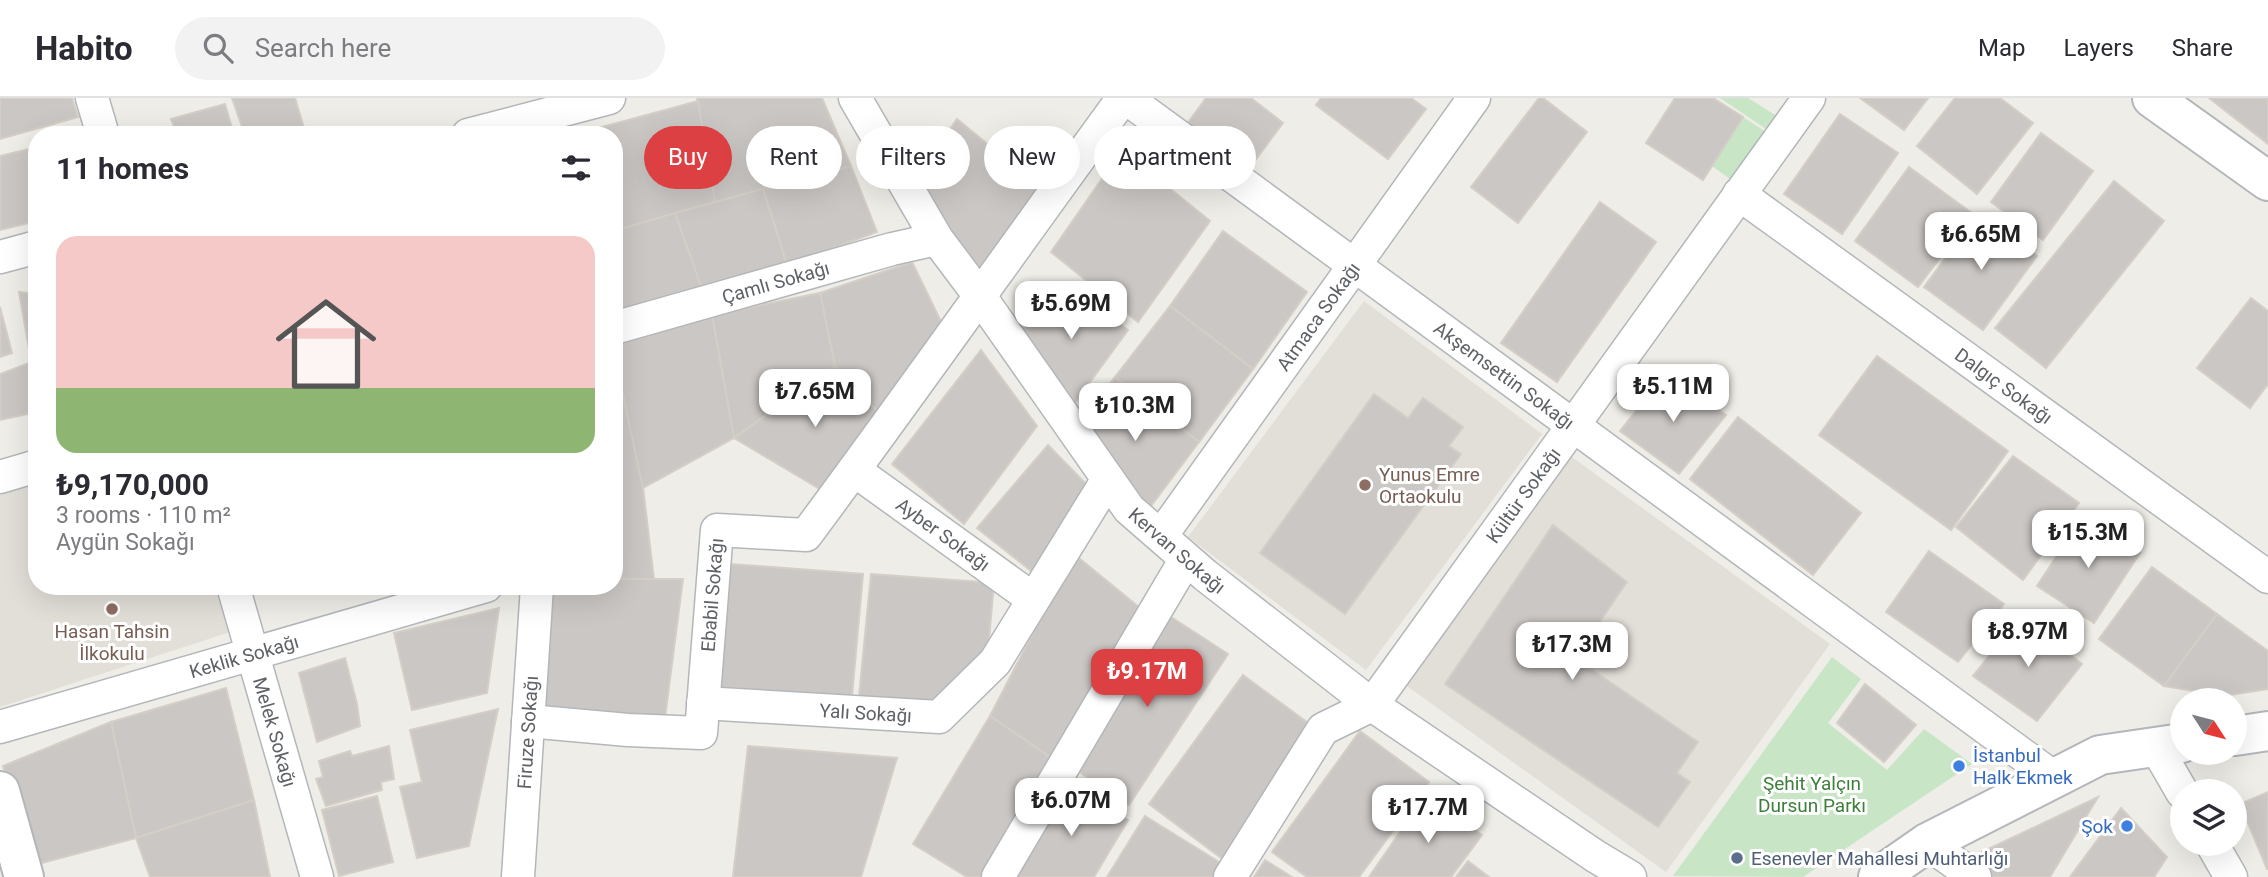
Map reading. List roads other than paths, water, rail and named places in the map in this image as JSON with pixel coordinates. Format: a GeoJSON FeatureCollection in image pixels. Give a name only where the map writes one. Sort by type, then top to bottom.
{"type":"FeatureCollection","features":[{"type":"Feature","properties":{"kind":"main road"},"geometry":{"type":"LineString","coordinates":[[2162,101],[2268,181]]}},
{"type":"Feature","properties":{"kind":"main road"},"geometry":{"type":"LineString","coordinates":[[2247,734],[2268,731]]}},
{"type":"Feature","properties":{"kind":"main road"},"geometry":{"type":"LineString","coordinates":[[1878,877],[1927,843],[2100,755],[2169,745]]}},
{"type":"Feature","properties":{"kind":"main road"},"geometry":{"type":"LineString","coordinates":[[0,791],[24,877]]}},
{"type":"Feature","properties":{"kind":"street"},"geometry":{"type":"LineString","coordinates":[[92,98],[100,126]]}},
{"type":"Feature","properties":{"kind":"street"},"geometry":{"type":"LineString","coordinates":[[491,126],[509,119],[609,98]]}},
{"type":"Feature","properties":{"kind":"street","name":"Kervan Sokağı"},"geometry":{"type":"LineString","coordinates":[[855,98],[937,239],[1129,509],[1186,559],[1372,705],[1630,877]]}},
{"type":"Feature","properties":{"kind":"street","name":"Akşemsettin Sokağı"},"geometry":{"type":"LineString","coordinates":[[1125,98],[2053,777]]}},
{"type":"Feature","properties":{"kind":"street","name":"Ebabil Sokağı"},"geometry":{"type":"LineString","coordinates":[[703,703],[717,530],[806,535],[1125,98]]}},
{"type":"Feature","properties":{"kind":"street","name":"Atmaca Sokağı"},"geometry":{"type":"LineString","coordinates":[[1161,536],[1474,98]]}},
{"type":"Feature","properties":{"kind":"street","name":"Kültür Sokağı"},"geometry":{"type":"LineString","coordinates":[[1230,877],[1323,729],[1372,705],[1808,98]]}},
{"type":"Feature","properties":{"kind":"street","name":"Dalgıç Sokağı"},"geometry":{"type":"LineString","coordinates":[[1739,194],[2268,578]]}},
{"type":"Feature","properties":{"kind":"street","name":"Çamlı Sokağı"},"geometry":{"type":"LineString","coordinates":[[623,325],[892,249],[937,239]]}},
{"type":"Feature","properties":{"kind":"street"},"geometry":{"type":"LineString","coordinates":[[0,257],[28,249]]}},
{"type":"Feature","properties":{"kind":"street"},"geometry":{"type":"LineString","coordinates":[[0,477],[28,469]]}},
{"type":"Feature","properties":{"kind":"street","name":"Ayber Sokağı"},"geometry":{"type":"LineString","coordinates":[[854,470],[1033,599]]}},
{"type":"Feature","properties":{"kind":"street","name":"Yalı Sokağı"},"geometry":{"type":"LineString","coordinates":[[703,703],[939,717],[995,662],[1108,479]]}},
{"type":"Feature","properties":{"kind":"street"},"geometry":{"type":"LineString","coordinates":[[998,877],[1186,559]]}},
{"type":"Feature","properties":{"kind":"street","name":"Melek Sokağı"},"geometry":{"type":"LineString","coordinates":[[236,595],[317,877]]}},
{"type":"Feature","properties":{"kind":"street","name":"Keklik Sokağı"},"geometry":{"type":"LineString","coordinates":[[0,727],[456,595]]}},
{"type":"Feature","properties":{"kind":"street","name":"Firuze Sokağı"},"geometry":{"type":"LineString","coordinates":[[517,877],[536,595]]}},
{"type":"Feature","properties":{"kind":"street"},"geometry":{"type":"LineString","coordinates":[[528,721],[701,733],[703,703]]}},
{"type":"Feature","properties":{"kind":"street"},"geometry":{"type":"LineString","coordinates":[[2169,745],[2178,779]]}},
{"type":"Feature","properties":{"kind":"street"},"geometry":{"type":"LineString","coordinates":[[1927,843],[1975,877]]}},
{"type":"Feature","properties":{"kind":"street"},"geometry":{"type":"LineString","coordinates":[[2219,856],[2231,877]]}},
{"type":"Feature","properties":{"kind":"place","name":"Yunus Emre Ortaokulu"},"geometry":{"type":"Point","coordinates":[1365,485]}},
{"type":"Feature","properties":{"kind":"place","name":"Hasan Tahsin İlkokulu"},"geometry":{"type":"Point","coordinates":[112,609]}},
{"type":"Feature","properties":{"kind":"place","name":"İstanbul Halk Ekmek"},"geometry":{"type":"Point","coordinates":[1959,766]}},
{"type":"Feature","properties":{"kind":"place","name":"Şok"},"geometry":{"type":"Point","coordinates":[2127,826]}},
{"type":"Feature","properties":{"kind":"place","name":"Esenevler Mahallesi Muhtarlığı"},"geometry":{"type":"Point","coordinates":[1737,858]}},
{"type":"Feature","properties":{"kind":"park label","name":"Şehit Yalçın Dursun Parkı"},"geometry":{"type":"Point","coordinates":[1812,794]}}]}
